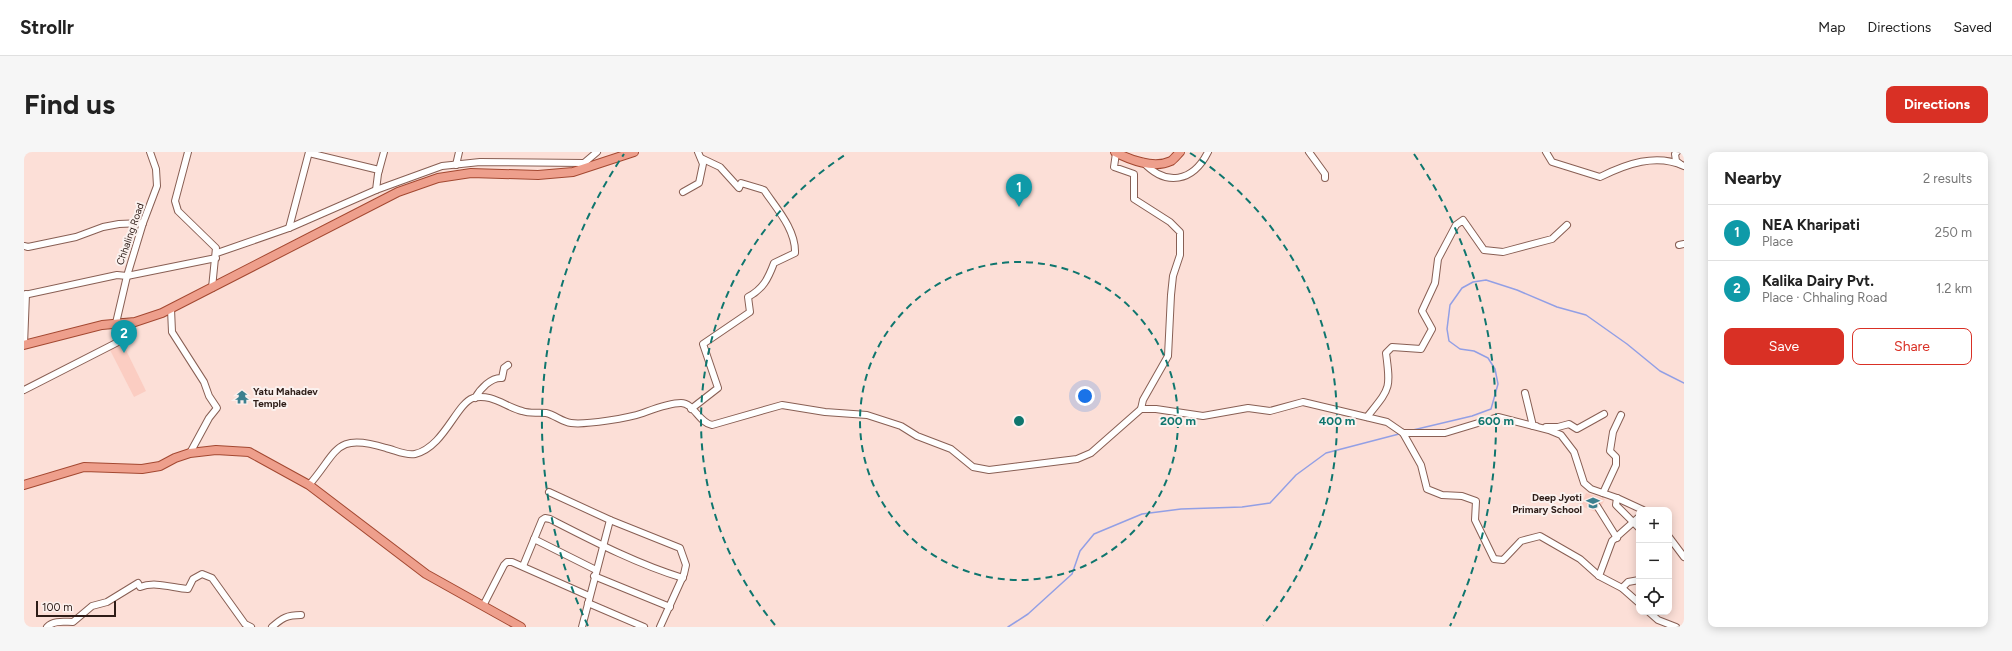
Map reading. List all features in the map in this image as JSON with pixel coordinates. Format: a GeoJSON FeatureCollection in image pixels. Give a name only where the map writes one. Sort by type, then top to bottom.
{"type":"FeatureCollection","features":[{"type":"Feature","properties":{"kind":"main road"},"geometry":{"type":"LineString","coordinates":[[24,345],[88,328],[145,319],[171,309],[398,192],[426,181],[471,173],[567,173],[632,152]]}},
{"type":"Feature","properties":{"kind":"main road"},"geometry":{"type":"LineString","coordinates":[[1116,152],[1143,162],[1160,163],[1171,161],[1180,152]]}},
{"type":"Feature","properties":{"kind":"main road"},"geometry":{"type":"LineString","coordinates":[[24,485],[84,467],[152,468],[190,453],[216,450],[250,452],[309,485],[426,574],[521,627]]}},
{"type":"Feature","properties":{"kind":"street","name":"Chhaling Road"},"geometry":{"type":"LineString","coordinates":[[116,323],[127,276],[143,223],[157,186],[156,169],[150,152]]}},
{"type":"Feature","properties":{"kind":"street"},"geometry":{"type":"LineString","coordinates":[[188,152],[175,201],[178,211],[216,248],[212,288]]}},
{"type":"Feature","properties":{"kind":"street"},"geometry":{"type":"LineString","coordinates":[[289,228],[309,152],[379,170]]}},
{"type":"Feature","properties":{"kind":"street"},"geometry":{"type":"LineString","coordinates":[[376,190],[384,152]]}},
{"type":"Feature","properties":{"kind":"street"},"geometry":{"type":"LineString","coordinates":[[456,165],[459,152]]}},
{"type":"Feature","properties":{"kind":"street"},"geometry":{"type":"LineString","coordinates":[[24,345],[25,295],[116,275],[127,276],[216,255],[289,228],[376,190],[442,166],[480,162],[584,163],[597,152]]}},
{"type":"Feature","properties":{"kind":"street"},"geometry":{"type":"LineString","coordinates":[[309,485],[331,455],[344,444],[357,443],[382,446],[408,454],[422,451],[438,439],[467,402],[475,398],[494,399],[520,411],[547,413],[565,422],[577,424],[642,414],[679,403],[685,404],[704,421],[712,425],[782,405],[825,412],[867,414],[901,426],[917,436],[951,449],[973,467],[989,470],[1076,459],[1091,453],[1141,409],[1143,400],[1168,356],[1173,276],[1180,255],[1180,232],[1170,222],[1134,199],[1134,174],[1114,168],[1116,152]]}},
{"type":"Feature","properties":{"kind":"street"},"geometry":{"type":"LineString","coordinates":[[1143,162],[1151,171],[1172,178],[1184,178],[1201,165],[1208,152]]}},
{"type":"Feature","properties":{"kind":"street"},"geometry":{"type":"LineString","coordinates":[[1309,152],[1325,174],[1325,178]]}},
{"type":"Feature","properties":{"kind":"street"},"geometry":{"type":"LineString","coordinates":[[1546,152],[1552,162],[1600,177],[1627,164],[1668,161],[1683,166]]}},
{"type":"Feature","properties":{"kind":"street"},"geometry":{"type":"LineString","coordinates":[[1677,152],[1675,154],[1676,161],[1683,166]]}},
{"type":"Feature","properties":{"kind":"street"},"geometry":{"type":"LineString","coordinates":[[692,409],[718,388],[703,344],[750,312],[748,298],[758,292],[766,282],[774,263],[794,253],[795,244],[788,226],[764,190],[741,183],[739,188],[720,167],[700,155]]}},
{"type":"Feature","properties":{"kind":"street"},"geometry":{"type":"LineString","coordinates":[[683,192],[699,183],[703,164],[700,155]]}},
{"type":"Feature","properties":{"kind":"street"},"geometry":{"type":"LineString","coordinates":[[1367,417],[1386,393],[1390,380],[1386,353],[1392,347],[1421,349],[1432,329],[1422,311],[1435,283],[1438,259],[1456,225],[1463,220],[1484,250],[1503,252],[1552,239],[1566,225]]}},
{"type":"Feature","properties":{"kind":"street"},"geometry":{"type":"LineString","coordinates":[[24,246],[28,247],[55,242],[119,224],[143,223]]}},
{"type":"Feature","properties":{"kind":"street"},"geometry":{"type":"LineString","coordinates":[[171,309],[172,332],[204,382],[209,396],[217,408],[209,418],[190,453]]}},
{"type":"Feature","properties":{"kind":"street"},"geometry":{"type":"LineString","coordinates":[[24,390],[120,341],[125,332],[124,322]]}},
{"type":"Feature","properties":{"kind":"street"},"geometry":{"type":"LineString","coordinates":[[475,398],[478,392],[493,380],[502,378],[504,368],[508,365]]}},
{"type":"Feature","properties":{"kind":"street"},"geometry":{"type":"LineString","coordinates":[[1525,392],[1533,426]]}},
{"type":"Feature","properties":{"kind":"street"},"geometry":{"type":"LineString","coordinates":[[1141,409],[1156,409],[1203,416],[1248,408],[1270,411],[1303,402],[1387,422],[1403,433],[1420,465],[1427,489],[1442,495],[1462,496],[1476,501],[1475,520],[1494,559],[1503,560],[1521,541],[1540,536],[1580,559],[1599,576],[1622,588],[1636,600]]}},
{"type":"Feature","properties":{"kind":"street"},"geometry":{"type":"LineString","coordinates":[[1533,426],[1558,428],[1570,424],[1578,429],[1604,414]]}},
{"type":"Feature","properties":{"kind":"street"},"geometry":{"type":"LineString","coordinates":[[1603,493],[1616,465],[1616,457],[1610,451],[1613,432],[1621,415]]}},
{"type":"Feature","properties":{"kind":"street"},"geometry":{"type":"LineString","coordinates":[[1403,433],[1445,433],[1498,417],[1533,426],[1561,435],[1574,452],[1584,483],[1591,489],[1637,507]]}},
{"type":"Feature","properties":{"kind":"street"},"geometry":{"type":"LineString","coordinates":[[549,492],[610,520],[680,548],[686,565],[683,578],[660,627]]}},
{"type":"Feature","properties":{"kind":"street"},"geometry":{"type":"LineString","coordinates":[[1617,498],[1616,505],[1636,524]]}},
{"type":"Feature","properties":{"kind":"street"},"geometry":{"type":"LineString","coordinates":[[1598,506],[1617,538]]}},
{"type":"Feature","properties":{"kind":"street"},"geometry":{"type":"LineString","coordinates":[[523,566],[542,520],[545,518],[550,519],[602,546],[661,571],[683,578]]}},
{"type":"Feature","properties":{"kind":"street"},"geometry":{"type":"LineString","coordinates":[[582,627],[610,520]]}},
{"type":"Feature","properties":{"kind":"street"},"geometry":{"type":"LineString","coordinates":[[1599,576],[1612,541],[1636,526]]}},
{"type":"Feature","properties":{"kind":"street"},"geometry":{"type":"LineString","coordinates":[[534,539],[595,573],[670,607]]}},
{"type":"Feature","properties":{"kind":"street"},"geometry":{"type":"LineString","coordinates":[[1672,541],[1684,557]]}},
{"type":"Feature","properties":{"kind":"street"},"geometry":{"type":"LineString","coordinates":[[483,606],[507,562],[512,562],[523,566],[589,596]]}},
{"type":"Feature","properties":{"kind":"street"},"geometry":{"type":"LineString","coordinates":[[47,627],[50,624],[62,621],[73,622],[92,606],[107,602],[138,582],[140,587],[145,585],[188,589],[193,579],[202,574],[212,578],[245,624],[251,627]]}},
{"type":"Feature","properties":{"kind":"street"},"geometry":{"type":"LineString","coordinates":[[1622,588],[1628,582],[1636,581]]}},
{"type":"Feature","properties":{"kind":"street"},"geometry":{"type":"LineString","coordinates":[[588,603],[644,627]]}},
{"type":"Feature","properties":{"kind":"street"},"geometry":{"type":"LineString","coordinates":[[272,627],[289,615],[301,616]]}},
{"type":"Feature","properties":{"kind":"street"},"geometry":{"type":"LineString","coordinates":[[1652,615],[1658,620],[1676,627]]}},
{"type":"Feature","properties":{"kind":"shaded area"},"geometry":{"type":"Polygon","coordinates":[[[123,344],[146,391],[134,397],[110,350],[123,344]]]}},
{"type":"Feature","properties":{"kind":"shaded area","name":"Deep Jyoti Primary School"},"geometry":{"type":"Polygon","coordinates":[[[1586,493],[1605,499],[1598,513],[1581,506],[1586,493]]]}},
{"type":"Feature","properties":{"kind":"waterway"},"geometry":{"type":"LineString","coordinates":[[1413,430],[1472,416],[1491,409],[1498,384],[1495,369],[1488,358],[1474,351],[1460,349],[1449,341],[1447,329],[1450,305],[1462,288],[1473,282],[1486,280],[1517,290],[1557,307],[1586,315],[1627,344],[1660,371],[1684,383]]}},
{"type":"Feature","properties":{"kind":"waterway"},"geometry":{"type":"LineString","coordinates":[[1008,627],[1028,614],[1072,574],[1080,551],[1094,534],[1142,514],[1181,509],[1242,507],[1270,503],[1296,475],[1326,453],[1399,434]]}},
{"type":"Feature","properties":{"kind":"place","name":"NEA Kharipati"},"geometry":{"type":"Point","coordinates":[1019,207]}},
{"type":"Feature","properties":{"kind":"place","name":"Kalika Dairy Pvt."},"geometry":{"type":"Point","coordinates":[124,353]}},
{"type":"Feature","properties":{"kind":"place","name":"Yatu Mahadev Temple"},"geometry":{"type":"Point","coordinates":[242,397]}},
{"type":"Feature","properties":{"kind":"place","name":"Deep Jyoti Primary School"},"geometry":{"type":"Point","coordinates":[1593,503]}}]}
